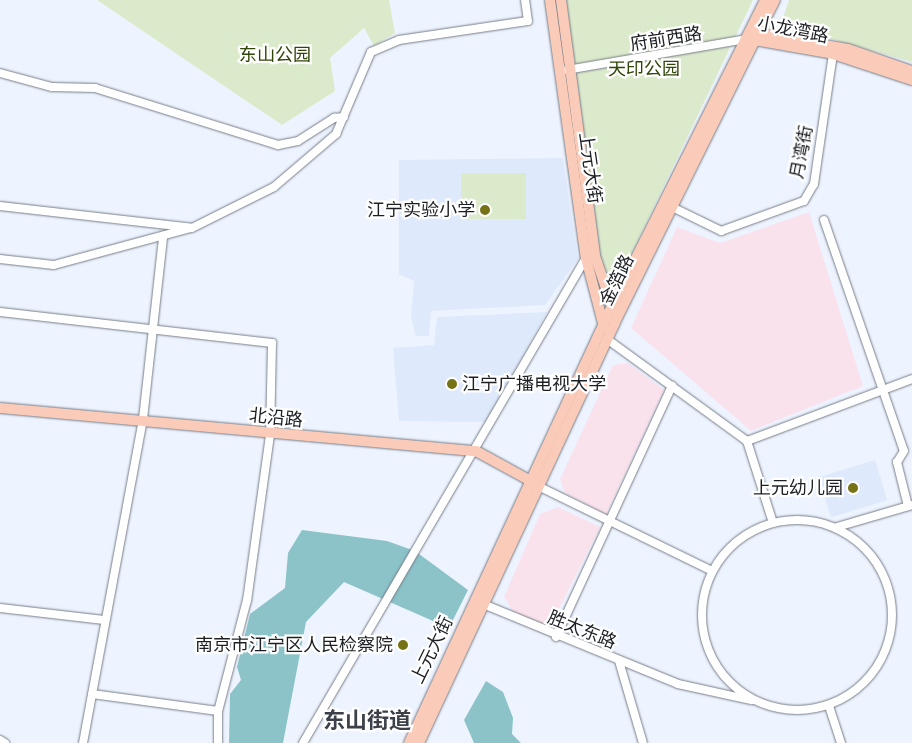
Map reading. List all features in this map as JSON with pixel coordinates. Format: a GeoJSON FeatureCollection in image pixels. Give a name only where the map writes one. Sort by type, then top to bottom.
{"type":"FeatureCollection","features":[{"type":"Feature","properties":{"kind":"main road","name":"上元大街"},"geometry":{"type":"LineString","coordinates":[[550,0],[565,70],[596,256],[612,306],[615,322]]}},
{"type":"Feature","properties":{"kind":"main road","name":"上元大街"},"geometry":{"type":"LineString","coordinates":[[561,0],[565,70],[586,258],[607,339]]}},
{"type":"Feature","properties":{"kind":"main road","name":"金箔路"},"geometry":{"type":"LineString","coordinates":[[494,576],[536,484],[672,207],[753,36],[765,0]]}},
{"type":"Feature","properties":{"kind":"main road","name":"金箔路"},"geometry":{"type":"LineString","coordinates":[[536,484],[612,306],[753,36],[775,0]]}},
{"type":"Feature","properties":{"kind":"main road","name":"小龙湾路"},"geometry":{"type":"LineString","coordinates":[[753,36],[833,54],[912,80]]}},
{"type":"Feature","properties":{"kind":"main road","name":"小龙湾路"},"geometry":{"type":"LineString","coordinates":[[753,36],[848,49],[912,71]]}},
{"type":"Feature","properties":{"kind":"main road","name":"北沿路"},"geometry":{"type":"LineString","coordinates":[[0,408],[143,419],[270,435],[476,451],[536,484]]}},
{"type":"Feature","properties":{"kind":"main road","name":"上元大街"},"geometry":{"type":"LineString","coordinates":[[419,743],[494,576]]}},
{"type":"Feature","properties":{"kind":"main road","name":"上元大街"},"geometry":{"type":"LineString","coordinates":[[409,743],[424,702],[494,576]]}},
{"type":"Feature","properties":{"kind":"street"},"geometry":{"type":"LineString","coordinates":[[0,259],[54,265],[162,238],[192,228],[274,187],[336,134],[372,52],[399,40],[528,21],[525,0]]}},
{"type":"Feature","properties":{"kind":"street","name":"府前西路"},"geometry":{"type":"LineString","coordinates":[[565,70],[753,36]]}},
{"type":"Feature","properties":{"kind":"street","name":"月湾街"},"geometry":{"type":"LineString","coordinates":[[672,207],[721,231],[804,201],[814,184],[833,54]]}},
{"type":"Feature","properties":{"kind":"street"},"geometry":{"type":"LineString","coordinates":[[0,73],[52,87],[95,88],[278,145],[298,141],[334,118],[344,117]]}},
{"type":"Feature","properties":{"kind":"street"},"geometry":{"type":"LineString","coordinates":[[0,206],[192,228]]}},
{"type":"Feature","properties":{"kind":"street"},"geometry":{"type":"LineString","coordinates":[[824,220],[904,450],[897,462],[910,505],[837,527]]}},
{"type":"Feature","properties":{"kind":"street"},"geometry":{"type":"LineString","coordinates":[[83,743],[104,620],[143,419],[162,238]]}},
{"type":"Feature","properties":{"kind":"street"},"geometry":{"type":"LineString","coordinates":[[304,743],[476,451],[586,258]]}},
{"type":"Feature","properties":{"kind":"street"},"geometry":{"type":"LineString","coordinates":[[0,312],[272,342],[270,435],[247,600],[218,712],[218,743]]}},
{"type":"Feature","properties":{"kind":"street"},"geometry":{"type":"LineString","coordinates":[[607,339],[747,440],[773,523]]}},
{"type":"Feature","properties":{"kind":"street"},"geometry":{"type":"LineString","coordinates":[[747,440],[912,380]]}},
{"type":"Feature","properties":{"kind":"street"},"geometry":{"type":"LineString","coordinates":[[556,637],[611,522],[672,386]]}},
{"type":"Feature","properties":{"kind":"street"},"geometry":{"type":"LineString","coordinates":[[536,484],[712,571]]}},
{"type":"Feature","properties":{"kind":"street"},"geometry":{"type":"LineString","coordinates":[[619,661],[678,684],[753,701],[778,709],[828,706],[857,691],[879,666],[891,636],[893,603],[883,572],[864,546],[837,527],[813,520],[773,523],[743,536],[712,571],[703,601],[703,632],[713,661],[732,686],[753,701]]}},
{"type":"Feature","properties":{"kind":"street","name":"胜太东路"},"geometry":{"type":"LineString","coordinates":[[483,604],[556,637],[619,661],[643,743]]}},
{"type":"Feature","properties":{"kind":"street"},"geometry":{"type":"LineString","coordinates":[[0,608],[104,620]]}},
{"type":"Feature","properties":{"kind":"street"},"geometry":{"type":"LineString","coordinates":[[92,694],[218,712]]}},
{"type":"Feature","properties":{"kind":"street"},"geometry":{"type":"LineString","coordinates":[[828,706],[841,743]]}},
{"type":"Feature","properties":{"kind":"street"},"geometry":{"type":"LineString","coordinates":[[0,740],[5,743]]}},
{"type":"Feature","properties":{"kind":"shaded area","name":"江宁实验小学"},"geometry":{"type":"Polygon","coordinates":[[[563,158],[578,259],[545,305],[431,311],[429,336],[416,336],[411,317],[414,281],[399,274],[399,160],[563,158]]]}},
{"type":"Feature","properties":{"kind":"shaded area"},"geometry":{"type":"Polygon","coordinates":[[[809,212],[863,386],[751,431],[631,328],[677,227],[720,243],[809,212]]]}},
{"type":"Feature","properties":{"kind":"shaded area","name":"江宁广播电视大学"},"geometry":{"type":"Polygon","coordinates":[[[547,312],[487,422],[399,421],[393,348],[434,345],[437,317],[547,312]]]}},
{"type":"Feature","properties":{"kind":"shaded area"},"geometry":{"type":"Polygon","coordinates":[[[628,363],[664,390],[606,514],[565,493],[560,479],[613,365],[628,363]]]}},
{"type":"Feature","properties":{"kind":"shaded area","name":"上元幼儿园"},"geometry":{"type":"Polygon","coordinates":[[[875,460],[887,500],[831,517],[819,477],[875,460]]]}},
{"type":"Feature","properties":{"kind":"shaded area"},"geometry":{"type":"Polygon","coordinates":[[[558,507],[600,527],[550,627],[514,613],[504,597],[540,514],[558,507]]]}},
{"type":"Feature","properties":{"kind":"green space","name":"东山公园"},"geometry":{"type":"Polygon","coordinates":[[[97,0],[389,0],[395,33],[374,46],[364,28],[330,58],[335,91],[282,125],[97,0]]]}},
{"type":"Feature","properties":{"kind":"green space","name":"天印公园"},"geometry":{"type":"Polygon","coordinates":[[[565,0],[753,0],[613,292],[600,255],[565,0]]]}},
{"type":"Feature","properties":{"kind":"green space"},"geometry":{"type":"Polygon","coordinates":[[[789,0],[912,0],[912,62],[789,27],[783,18],[789,0]]]}},
{"type":"Feature","properties":{"kind":"green space"},"geometry":{"type":"Polygon","coordinates":[[[461,173],[526,173],[526,219],[461,219],[461,173]]]}},
{"type":"Feature","properties":{"kind":"water"},"geometry":{"type":"Polygon","coordinates":[[[302,530],[387,541],[415,551],[468,590],[449,628],[344,582],[306,622],[283,743],[229,743],[230,694],[241,680],[237,667],[250,614],[285,588],[288,553],[302,530]]]}},
{"type":"Feature","properties":{"kind":"water"},"geometry":{"type":"Polygon","coordinates":[[[486,681],[503,692],[513,718],[512,734],[521,743],[474,743],[464,720],[486,681]]]}},
{"type":"Feature","properties":{"kind":"place","name":"江宁实验小学"},"geometry":{"type":"Point","coordinates":[485,210]}},
{"type":"Feature","properties":{"kind":"place","name":"江宁广播电视大学"},"geometry":{"type":"Point","coordinates":[452,384]}},
{"type":"Feature","properties":{"kind":"place","name":"上元幼儿园"},"geometry":{"type":"Point","coordinates":[853,488]}},
{"type":"Feature","properties":{"kind":"place","name":"南京市江宁区人民检察院"},"geometry":{"type":"Point","coordinates":[403,645]}},
{"type":"Feature","properties":{"kind":"district","name":"东山街道"},"geometry":{"type":"Point","coordinates":[367,722]}}]}
